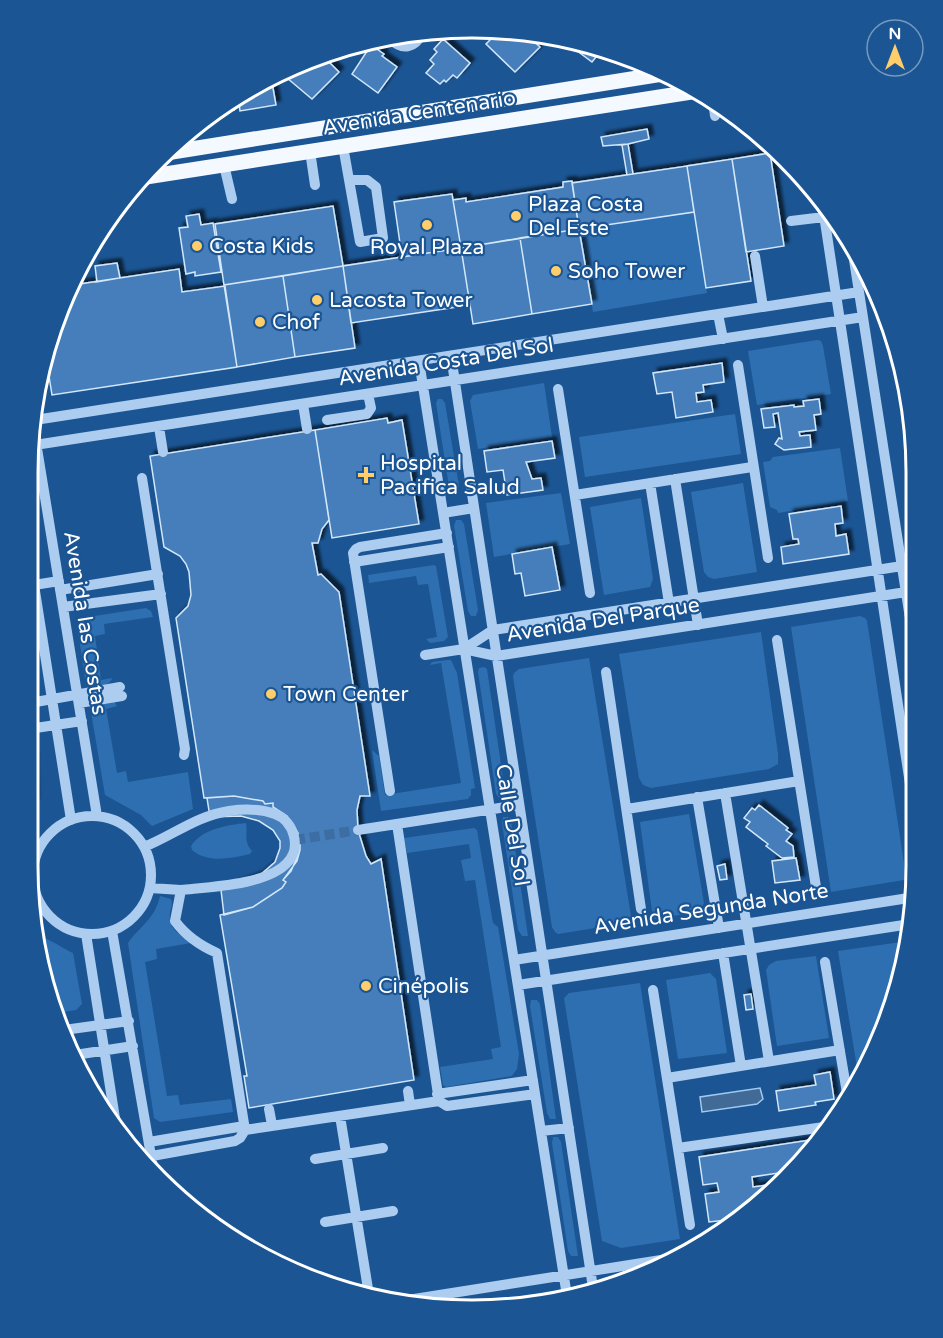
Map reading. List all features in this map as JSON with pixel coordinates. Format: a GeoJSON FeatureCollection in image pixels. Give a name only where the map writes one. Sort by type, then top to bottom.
{"type":"FeatureCollection","features":[{"type":"Feature","properties":{"kind":"main road","name":"Avenida Centenario"},"geometry":{"type":"LineString","coordinates":[[179,151],[649,76]]}},
{"type":"Feature","properties":{"kind":"main road"},"geometry":{"type":"LineString","coordinates":[[615,81],[619,103]]}},
{"type":"Feature","properties":{"kind":"main road","name":"Avenida Centenario"},"geometry":{"type":"LineString","coordinates":[[154,176],[683,93]]}},
{"type":"Feature","properties":{"kind":"main road"},"geometry":{"type":"LineString","coordinates":[[307,130],[310,151]]}},
{"type":"Feature","properties":{"kind":"street"},"geometry":{"type":"LineString","coordinates":[[397,44],[410,46],[418,41]]}},
{"type":"Feature","properties":{"kind":"street"},"geometry":{"type":"LineString","coordinates":[[714,112],[715,116]]}},
{"type":"Feature","properties":{"kind":"street"},"geometry":{"type":"LineString","coordinates":[[343,146],[349,180],[360,242],[383,238],[376,186],[367,180],[349,180]]}},
{"type":"Feature","properties":{"kind":"street"},"geometry":{"type":"LineString","coordinates":[[310,151],[315,185]]}},
{"type":"Feature","properties":{"kind":"street"},"geometry":{"type":"LineString","coordinates":[[224,165],[232,199]]}},
{"type":"Feature","properties":{"kind":"street"},"geometry":{"type":"LineString","coordinates":[[790,221],[823,217]]}},
{"type":"Feature","properties":{"kind":"street"},"geometry":{"type":"LineString","coordinates":[[824,219],[906,760]]}},
{"type":"Feature","properties":{"kind":"street"},"geometry":{"type":"LineString","coordinates":[[755,256],[764,307]]}},
{"type":"Feature","properties":{"kind":"street"},"geometry":{"type":"LineString","coordinates":[[856,270],[906,592]]}},
{"type":"Feature","properties":{"kind":"street","name":"Avenida Costa Del Sol"},"geometry":{"type":"LineString","coordinates":[[41,419],[859,292]]}},
{"type":"Feature","properties":{"kind":"street"},"geometry":{"type":"LineString","coordinates":[[718,314],[723,339]]}},
{"type":"Feature","properties":{"kind":"street","name":"Avenida Costa Del Sol"},"geometry":{"type":"LineString","coordinates":[[38,442],[159,427],[862,317]]}},
{"type":"Feature","properties":{"kind":"street","name":"Calle Del Sol"},"geometry":{"type":"LineString","coordinates":[[451,356],[592,1283]]}},
{"type":"Feature","properties":{"kind":"street","name":"Calle Del Sol"},"geometry":{"type":"LineString","coordinates":[[419,361],[566,1290]]}},
{"type":"Feature","properties":{"kind":"street"},"geometry":{"type":"LineString","coordinates":[[738,365],[752,467],[768,558]]}},
{"type":"Feature","properties":{"kind":"street"},"geometry":{"type":"LineString","coordinates":[[558,389],[590,592]]}},
{"type":"Feature","properties":{"kind":"street"},"geometry":{"type":"LineString","coordinates":[[324,401],[328,423],[367,414],[371,408],[368,394]]}},
{"type":"Feature","properties":{"kind":"street"},"geometry":{"type":"LineString","coordinates":[[303,404],[307,429]]}},
{"type":"Feature","properties":{"kind":"street"},"geometry":{"type":"LineString","coordinates":[[159,427],[163,452]]}},
{"type":"Feature","properties":{"kind":"street","name":"Avenida las Costas"},"geometry":{"type":"LineString","coordinates":[[38,459],[97,816]]}},
{"type":"Feature","properties":{"kind":"street"},"geometry":{"type":"LineString","coordinates":[[575,495],[752,467]]}},
{"type":"Feature","properties":{"kind":"street"},"geometry":{"type":"LineString","coordinates":[[142,478],[184,741],[184,755]]}},
{"type":"Feature","properties":{"kind":"street"},"geometry":{"type":"LineString","coordinates":[[675,479],[698,625]]}},
{"type":"Feature","properties":{"kind":"street"},"geometry":{"type":"LineString","coordinates":[[650,483],[669,603]]}},
{"type":"Feature","properties":{"kind":"street"},"geometry":{"type":"LineString","coordinates":[[443,513],[474,508]]}},
{"type":"Feature","properties":{"kind":"street"},"geometry":{"type":"LineString","coordinates":[[390,791],[353,553],[360,547],[447,533]]}},
{"type":"Feature","properties":{"kind":"street"},"geometry":{"type":"LineString","coordinates":[[354,562],[449,547]]}},
{"type":"Feature","properties":{"kind":"street","name":"Avenida Del Parque"},"geometry":{"type":"LineString","coordinates":[[464,649],[493,630],[902,566]]}},
{"type":"Feature","properties":{"kind":"street"},"geometry":{"type":"LineString","coordinates":[[38,585],[60,586],[158,574]]}},
{"type":"Feature","properties":{"kind":"street","name":"Avenida Del Parque"},"geometry":{"type":"LineString","coordinates":[[464,649],[496,656],[906,592]]}},
{"type":"Feature","properties":{"kind":"street"},"geometry":{"type":"LineString","coordinates":[[63,607],[161,594]]}},
{"type":"Feature","properties":{"kind":"street"},"geometry":{"type":"LineString","coordinates":[[38,611],[71,820]]}},
{"type":"Feature","properties":{"kind":"street"},"geometry":{"type":"LineString","coordinates":[[777,640],[816,887]]}},
{"type":"Feature","properties":{"kind":"street"},"geometry":{"type":"LineString","coordinates":[[425,655],[464,649]]}},
{"type":"Feature","properties":{"kind":"street"},"geometry":{"type":"LineString","coordinates":[[606,672],[640,909]]}},
{"type":"Feature","properties":{"kind":"street"},"geometry":{"type":"LineString","coordinates":[[38,702],[78,699],[121,692]]}},
{"type":"Feature","properties":{"kind":"street"},"geometry":{"type":"LineString","coordinates":[[38,728],[82,721]]}},
{"type":"Feature","properties":{"kind":"street"},"geometry":{"type":"LineString","coordinates":[[627,808],[799,781]]}},
{"type":"Feature","properties":{"kind":"street"},"geometry":{"type":"LineString","coordinates":[[725,793],[769,1061]]}},
{"type":"Feature","properties":{"kind":"street"},"geometry":{"type":"LineString","coordinates":[[697,797],[719,928]]}},
{"type":"Feature","properties":{"kind":"street"},"geometry":{"type":"LineString","coordinates":[[358,830],[519,806]]}},
{"type":"Feature","properties":{"kind":"street"},"geometry":{"type":"LineString","coordinates":[[144,846],[206,816],[231,810],[258,810],[276,814],[290,826],[295,840],[294,852],[287,863],[274,872],[255,879],[230,885],[181,890],[150,888]]}},
{"type":"Feature","properties":{"kind":"street"},"geometry":{"type":"LineString","coordinates":[[38,853],[41,845],[54,830],[71,820],[97,816],[115,821],[132,831],[144,846],[151,867],[150,888],[143,907],[130,921],[112,931],[86,934],[67,929],[51,917],[39,901]]}},
{"type":"Feature","properties":{"kind":"street"},"geometry":{"type":"LineString","coordinates":[[397,824],[438,1098],[447,1106],[535,1094]]}},
{"type":"Feature","properties":{"kind":"street"},"geometry":{"type":"LineString","coordinates":[[152,1156],[235,1141],[240,1138],[244,1128],[217,953],[204,947],[181,929],[175,921],[181,890]]}},
{"type":"Feature","properties":{"kind":"street","name":"Avenida Segunda Norte"},"geometry":{"type":"LineString","coordinates":[[514,960],[905,899]]}},
{"type":"Feature","properties":{"kind":"street"},"geometry":{"type":"LineString","coordinates":[[518,985],[902,925]]}},
{"type":"Feature","properties":{"kind":"street"},"geometry":{"type":"LineString","coordinates":[[112,931],[153,1161]]}},
{"type":"Feature","properties":{"kind":"street"},"geometry":{"type":"LineString","coordinates":[[86,934],[114,1112]]}},
{"type":"Feature","properties":{"kind":"street"},"geometry":{"type":"LineString","coordinates":[[723,953],[741,1066]]}},
{"type":"Feature","properties":{"kind":"street"},"geometry":{"type":"LineString","coordinates":[[825,962],[846,1086]]}},
{"type":"Feature","properties":{"kind":"street"},"geometry":{"type":"LineString","coordinates":[[653,990],[690,1225]]}},
{"type":"Feature","properties":{"kind":"street"},"geometry":{"type":"LineString","coordinates":[[70,1029],[129,1021]]}},
{"type":"Feature","properties":{"kind":"street"},"geometry":{"type":"LineString","coordinates":[[80,1053],[133,1046]]}},
{"type":"Feature","properties":{"kind":"street"},"geometry":{"type":"LineString","coordinates":[[667,1078],[840,1050]]}},
{"type":"Feature","properties":{"kind":"street"},"geometry":{"type":"LineString","coordinates":[[149,1142],[410,1105],[533,1080]]}},
{"type":"Feature","properties":{"kind":"street"},"geometry":{"type":"LineString","coordinates":[[408,1091],[410,1105]]}},
{"type":"Feature","properties":{"kind":"street"},"geometry":{"type":"LineString","coordinates":[[269,1109],[272,1125]]}},
{"type":"Feature","properties":{"kind":"street"},"geometry":{"type":"LineString","coordinates":[[340,1116],[368,1288]]}},
{"type":"Feature","properties":{"kind":"street"},"geometry":{"type":"LineString","coordinates":[[541,1131],[568,1128]]}},
{"type":"Feature","properties":{"kind":"street"},"geometry":{"type":"LineString","coordinates":[[678,1148],[818,1128]]}},
{"type":"Feature","properties":{"kind":"street"},"geometry":{"type":"LineString","coordinates":[[315,1159],[382,1148]]}},
{"type":"Feature","properties":{"kind":"street"},"geometry":{"type":"LineString","coordinates":[[325,1222],[393,1211]]}},
{"type":"Feature","properties":{"kind":"street"},"geometry":{"type":"LineString","coordinates":[[422,1298],[649,1262]]}},
{"type":"Feature","properties":{"kind":"shaded area"},"geometry":{"type":"Polygon","coordinates":[[[694,212],[707,293],[593,312],[579,229],[694,212]]]}},
{"type":"Feature","properties":{"kind":"shaded area"},"geometry":{"type":"Polygon","coordinates":[[[821,341],[823,346],[831,394],[757,405],[748,351],[821,341]]]}},
{"type":"Feature","properties":{"kind":"shaded area"},"geometry":{"type":"Polygon","coordinates":[[[544,383],[552,437],[478,449],[470,401],[473,395],[544,383]]]}},
{"type":"Feature","properties":{"kind":"shaded area"},"geometry":{"type":"Polygon","coordinates":[[[438,399],[442,399],[445,403],[459,486],[457,492],[453,492],[449,487],[436,403],[438,399]]]}},
{"type":"Feature","properties":{"kind":"shaded area"},"geometry":{"type":"Polygon","coordinates":[[[735,414],[741,454],[585,477],[579,437],[735,414]]]}},
{"type":"Feature","properties":{"kind":"shaded area"},"geometry":{"type":"Polygon","coordinates":[[[840,448],[848,501],[778,513],[770,507],[763,462],[770,461],[773,457],[840,448]]]}},
{"type":"Feature","properties":{"kind":"shaded area"},"geometry":{"type":"Polygon","coordinates":[[[743,483],[757,572],[714,579],[708,577],[704,572],[691,492],[743,483]]]}},
{"type":"Feature","properties":{"kind":"shaded area"},"geometry":{"type":"Polygon","coordinates":[[[561,493],[570,544],[494,557],[486,503],[561,493]]]}},
{"type":"Feature","properties":{"kind":"shaded area"},"geometry":{"type":"Polygon","coordinates":[[[641,498],[653,579],[650,587],[604,595],[590,507],[641,498]]]}},
{"type":"Feature","properties":{"kind":"shaded area"},"geometry":{"type":"Polygon","coordinates":[[[456,520],[461,520],[464,524],[478,610],[476,616],[471,616],[468,611],[454,526],[456,520]]]}},
{"type":"Feature","properties":{"kind":"shaded area"},"geometry":{"type":"Polygon","coordinates":[[[434,565],[448,637],[444,641],[430,643],[426,639],[437,637],[428,584],[418,585],[416,576],[369,583],[368,575],[434,565]]]}},
{"type":"Feature","properties":{"kind":"shaded area"},"geometry":{"type":"Polygon","coordinates":[[[146,608],[151,611],[153,617],[104,624],[105,634],[95,636],[101,680],[112,678],[108,684],[104,685],[85,679],[77,624],[80,620],[146,608]]]}},
{"type":"Feature","properties":{"kind":"shaded area"},"geometry":{"type":"Polygon","coordinates":[[[860,616],[867,621],[906,874],[904,880],[831,892],[791,627],[860,616]]]}},
{"type":"Feature","properties":{"kind":"shaded area"},"geometry":{"type":"Polygon","coordinates":[[[761,632],[778,764],[769,769],[651,788],[643,785],[639,778],[619,654],[761,632]]]}},
{"type":"Feature","properties":{"kind":"shaded area"},"geometry":{"type":"Polygon","coordinates":[[[589,658],[632,922],[558,934],[552,927],[513,677],[519,669],[589,658]]]}},
{"type":"Feature","properties":{"kind":"shaded area"},"geometry":{"type":"Polygon","coordinates":[[[451,660],[457,673],[475,788],[471,789],[468,799],[381,811],[372,750],[379,756],[385,795],[461,783],[441,663],[430,665],[432,662],[451,660]]]}},
{"type":"Feature","properties":{"kind":"shaded area"},"geometry":{"type":"Polygon","coordinates":[[[479,668],[487,669],[506,799],[500,799],[496,794],[478,672],[479,668]]]}},
{"type":"Feature","properties":{"kind":"shaded area"},"geometry":{"type":"Polygon","coordinates":[[[114,701],[117,706],[106,709],[117,773],[126,771],[128,782],[188,772],[193,809],[152,826],[141,815],[105,795],[91,712],[96,704],[114,701]]]}},
{"type":"Feature","properties":{"kind":"shaded area"},"geometry":{"type":"Polygon","coordinates":[[[689,814],[704,903],[699,912],[653,919],[640,822],[689,814]]]}},
{"type":"Feature","properties":{"kind":"shaded area"},"geometry":{"type":"Polygon","coordinates":[[[503,817],[508,817],[511,821],[528,936],[522,936],[518,930],[503,817]]]}},
{"type":"Feature","properties":{"kind":"shaded area"},"geometry":{"type":"Polygon","coordinates":[[[246,823],[247,841],[252,851],[250,854],[213,858],[192,850],[191,846],[196,840],[208,832],[246,823]]]}},
{"type":"Feature","properties":{"kind":"shaded area"},"geometry":{"type":"Polygon","coordinates":[[[474,828],[477,830],[493,923],[498,927],[519,1054],[517,1069],[512,1076],[446,1087],[443,1085],[440,1067],[493,1059],[491,1049],[501,1047],[475,880],[465,881],[461,860],[471,858],[469,844],[407,853],[404,838],[474,828]]]}},
{"type":"Feature","properties":{"kind":"shaded area"},"geometry":{"type":"Polygon","coordinates":[[[160,896],[171,899],[171,924],[191,943],[156,949],[157,959],[145,962],[167,1096],[178,1095],[180,1105],[231,1099],[233,1112],[160,1122],[154,1118],[128,943],[155,911],[160,896]]]}},
{"type":"Feature","properties":{"kind":"shaded area"},"geometry":{"type":"Polygon","coordinates":[[[44,938],[73,953],[82,1004],[76,1010],[63,1012],[52,979],[44,938]]]}},
{"type":"Feature","properties":{"kind":"shaded area"},"geometry":{"type":"Polygon","coordinates":[[[899,942],[891,979],[882,1006],[857,1066],[838,951],[899,942]]]}},
{"type":"Feature","properties":{"kind":"shaded area"},"geometry":{"type":"Polygon","coordinates":[[[816,956],[829,1038],[777,1046],[766,970],[776,961],[816,956]]]}},
{"type":"Feature","properties":{"kind":"shaded area"},"geometry":{"type":"Polygon","coordinates":[[[710,973],[716,979],[727,1053],[678,1059],[666,980],[710,973]]]}},
{"type":"Feature","properties":{"kind":"shaded area"},"geometry":{"type":"Polygon","coordinates":[[[640,983],[680,1239],[621,1248],[602,1241],[564,998],[569,993],[640,983]]]}},
{"type":"Feature","properties":{"kind":"shaded area"},"geometry":{"type":"Polygon","coordinates":[[[531,1000],[537,1000],[540,1004],[556,1119],[550,1119],[547,1113],[530,1006],[531,1000]]]}},
{"type":"Feature","properties":{"kind":"shaded area"},"geometry":{"type":"Polygon","coordinates":[[[760,1088],[763,1099],[757,1104],[702,1112],[700,1097],[760,1088]]]}},
{"type":"Feature","properties":{"kind":"shaded area"},"geometry":{"type":"Polygon","coordinates":[[[553,1137],[558,1137],[561,1142],[578,1256],[571,1256],[568,1251],[553,1137]]]}},
{"type":"Feature","properties":{"kind":"building"},"geometry":{"type":"Polygon","coordinates":[[[492,38],[500,38],[535,42],[540,47],[515,72],[486,44],[492,38]]]}},
{"type":"Feature","properties":{"kind":"building"},"geometry":{"type":"Polygon","coordinates":[[[443,39],[470,63],[457,78],[453,75],[440,84],[426,73],[434,64],[430,60],[437,52],[434,49],[443,39]]]}},
{"type":"Feature","properties":{"kind":"building"},"geometry":{"type":"Polygon","coordinates":[[[376,48],[397,67],[378,93],[352,74],[368,50],[376,48]]]}},
{"type":"Feature","properties":{"kind":"building"},"geometry":{"type":"Polygon","coordinates":[[[577,50],[597,56],[592,62],[577,50]]]}},
{"type":"Feature","properties":{"kind":"building"},"geometry":{"type":"Polygon","coordinates":[[[329,62],[339,72],[312,99],[288,79],[329,62]]]}},
{"type":"Feature","properties":{"kind":"building"},"geometry":{"type":"Polygon","coordinates":[[[273,86],[276,105],[240,111],[239,105],[273,86]]]}},
{"type":"Feature","properties":{"kind":"building"},"geometry":{"type":"Polygon","coordinates":[[[647,129],[649,139],[603,146],[601,137],[647,129]]]}},
{"type":"Feature","properties":{"kind":"building"},"geometry":{"type":"Polygon","coordinates":[[[628,144],[633,174],[627,175],[622,145],[628,144]]]}},
{"type":"Feature","properties":{"kind":"building"},"geometry":{"type":"Polygon","coordinates":[[[767,154],[771,158],[784,246],[746,252],[732,159],[767,154]]]}},
{"type":"Feature","properties":{"kind":"building"},"geometry":{"type":"Polygon","coordinates":[[[732,159],[751,281],[706,288],[687,166],[732,159]]]}},
{"type":"Feature","properties":{"kind":"building"},"geometry":{"type":"Polygon","coordinates":[[[687,166],[694,212],[579,229],[572,183],[687,166]]]}},
{"type":"Feature","properties":{"kind":"building","name":"Plaza Costa Del Este"},"geometry":{"type":"Polygon","coordinates":[[[572,181],[579,229],[461,248],[453,200],[466,198],[466,202],[563,187],[563,182],[572,181]]]}},
{"type":"Feature","properties":{"kind":"building","name":"Royal Plaza"},"geometry":{"type":"Polygon","coordinates":[[[452,194],[461,248],[402,257],[394,202],[452,194]]]}},
{"type":"Feature","properties":{"kind":"building"},"geometry":{"type":"Polygon","coordinates":[[[333,206],[343,266],[224,285],[215,224],[333,206]]]}},
{"type":"Feature","properties":{"kind":"building"},"geometry":{"type":"Polygon","coordinates":[[[199,214],[201,225],[213,223],[221,272],[195,276],[195,272],[186,274],[179,228],[188,227],[186,216],[199,214]]]}},
{"type":"Feature","properties":{"kind":"building","name":"Soho Tower"},"geometry":{"type":"Polygon","coordinates":[[[579,229],[592,304],[532,314],[520,238],[579,229]]]}},
{"type":"Feature","properties":{"kind":"building"},"geometry":{"type":"Polygon","coordinates":[[[520,238],[532,314],[473,324],[461,248],[520,238]]]}},
{"type":"Feature","properties":{"kind":"building"},"geometry":{"type":"Polygon","coordinates":[[[461,248],[470,305],[351,323],[343,266],[461,248]]]}},
{"type":"Feature","properties":{"kind":"building"},"geometry":{"type":"Polygon","coordinates":[[[117,263],[120,278],[97,282],[95,266],[117,263]]]}},
{"type":"Feature","properties":{"kind":"building","name":"Lacosta Tower"},"geometry":{"type":"Polygon","coordinates":[[[343,266],[355,348],[295,357],[283,276],[343,266]]]}},
{"type":"Feature","properties":{"kind":"building"},"geometry":{"type":"Polygon","coordinates":[[[179,269],[182,292],[225,286],[237,367],[52,395],[49,374],[52,359],[80,284],[179,269]]]}},
{"type":"Feature","properties":{"kind":"building","name":"Chof"},"geometry":{"type":"Polygon","coordinates":[[[283,276],[295,357],[237,367],[224,285],[283,276]]]}},
{"type":"Feature","properties":{"kind":"building"},"geometry":{"type":"Polygon","coordinates":[[[722,363],[724,382],[703,385],[704,392],[696,393],[697,402],[711,400],[713,412],[676,418],[672,392],[657,394],[653,373],[722,363]]]}},
{"type":"Feature","properties":{"kind":"building"},"geometry":{"type":"Polygon","coordinates":[[[819,399],[821,414],[814,415],[816,430],[799,432],[800,436],[810,435],[811,447],[784,450],[775,444],[779,438],[782,439],[778,413],[773,414],[775,427],[764,428],[761,409],[804,406],[803,401],[819,399]]]}},
{"type":"Feature","properties":{"kind":"building","name":"Hospital Pacifica Salud"},"geometry":{"type":"Polygon","coordinates":[[[387,418],[388,423],[402,420],[419,524],[332,538],[315,430],[387,418]]]}},
{"type":"Feature","properties":{"kind":"building","name":"Town Center"},"geometry":{"type":"Polygon","coordinates":[[[315,430],[329,520],[322,529],[318,543],[312,543],[318,575],[321,574],[339,592],[370,796],[360,796],[357,810],[358,830],[366,856],[371,864],[381,859],[414,1080],[249,1108],[244,1076],[247,1076],[220,915],[253,907],[282,888],[286,882],[283,880],[297,861],[300,839],[287,816],[273,807],[273,803],[265,804],[263,801],[234,796],[204,798],[176,618],[188,606],[191,595],[189,572],[180,556],[164,547],[150,456],[315,430]]]}},
{"type":"Feature","properties":{"kind":"building"},"geometry":{"type":"Polygon","coordinates":[[[552,441],[555,458],[526,462],[532,479],[541,478],[543,490],[507,495],[503,470],[487,472],[484,451],[552,441]]]}},
{"type":"Feature","properties":{"kind":"building"},"geometry":{"type":"Polygon","coordinates":[[[841,506],[843,523],[835,524],[836,536],[846,534],[849,554],[783,564],[781,547],[799,544],[798,539],[793,539],[789,514],[841,506]]]}},
{"type":"Feature","properties":{"kind":"building"},"geometry":{"type":"Polygon","coordinates":[[[552,547],[560,590],[525,596],[521,573],[515,574],[512,554],[552,547]]]}},
{"type":"Feature","properties":{"kind":"building"},"geometry":{"type":"Polygon","coordinates":[[[234,796],[263,801],[265,804],[273,803],[273,807],[287,816],[298,833],[300,850],[291,871],[283,880],[286,882],[282,888],[253,907],[224,915],[221,890],[259,876],[275,862],[280,848],[280,841],[273,830],[259,821],[241,816],[210,817],[207,798],[234,796]]]}},
{"type":"Feature","properties":{"kind":"building"},"geometry":{"type":"Polygon","coordinates":[[[759,805],[788,828],[786,830],[792,834],[786,841],[793,846],[794,857],[782,858],[746,827],[750,822],[744,818],[752,808],[755,810],[759,805]]]}},
{"type":"Feature","properties":{"kind":"building"},"geometry":{"type":"Polygon","coordinates":[[[796,858],[800,880],[775,883],[772,861],[796,858]]]}},
{"type":"Feature","properties":{"kind":"building"},"geometry":{"type":"Polygon","coordinates":[[[725,864],[727,879],[720,880],[717,866],[725,864]]]}},
{"type":"Feature","properties":{"kind":"building"},"geometry":{"type":"Polygon","coordinates":[[[751,994],[753,1009],[746,1010],[744,995],[751,994]]]}},
{"type":"Feature","properties":{"kind":"building"},"geometry":{"type":"Polygon","coordinates":[[[830,1072],[834,1099],[815,1102],[816,1105],[779,1111],[776,1091],[816,1085],[814,1075],[830,1072]]]}},
{"type":"Feature","properties":{"kind":"building"},"geometry":{"type":"Polygon","coordinates":[[[808,1140],[778,1173],[752,1177],[753,1187],[766,1185],[722,1221],[709,1222],[705,1194],[719,1192],[717,1183],[703,1185],[699,1157],[808,1140]]]}},
{"type":"Feature","properties":{"kind":"tunnel"},"geometry":{"type":"LineString","coordinates":[[295,840],[358,830]]}},
{"type":"Feature","properties":{"kind":"place","name":"Plaza Costa Del Este"},"geometry":{"type":"Point","coordinates":[516,216]}},
{"type":"Feature","properties":{"kind":"place","name":"Royal Plaza"},"geometry":{"type":"Point","coordinates":[427,225]}},
{"type":"Feature","properties":{"kind":"place","name":"Costa Kids"},"geometry":{"type":"Point","coordinates":[197,246]}},
{"type":"Feature","properties":{"kind":"place","name":"Soho Tower"},"geometry":{"type":"Point","coordinates":[556,271]}},
{"type":"Feature","properties":{"kind":"place","name":"Lacosta Tower"},"geometry":{"type":"Point","coordinates":[317,300]}},
{"type":"Feature","properties":{"kind":"place","name":"Chof"},"geometry":{"type":"Point","coordinates":[260,322]}},
{"type":"Feature","properties":{"kind":"place","name":"Hospital Pacifica Salud"},"geometry":{"type":"Point","coordinates":[366,475]}},
{"type":"Feature","properties":{"kind":"place","name":"Town Center"},"geometry":{"type":"Point","coordinates":[271,694]}},
{"type":"Feature","properties":{"kind":"place","name":"Cinépolis"},"geometry":{"type":"Point","coordinates":[366,986]}}]}
